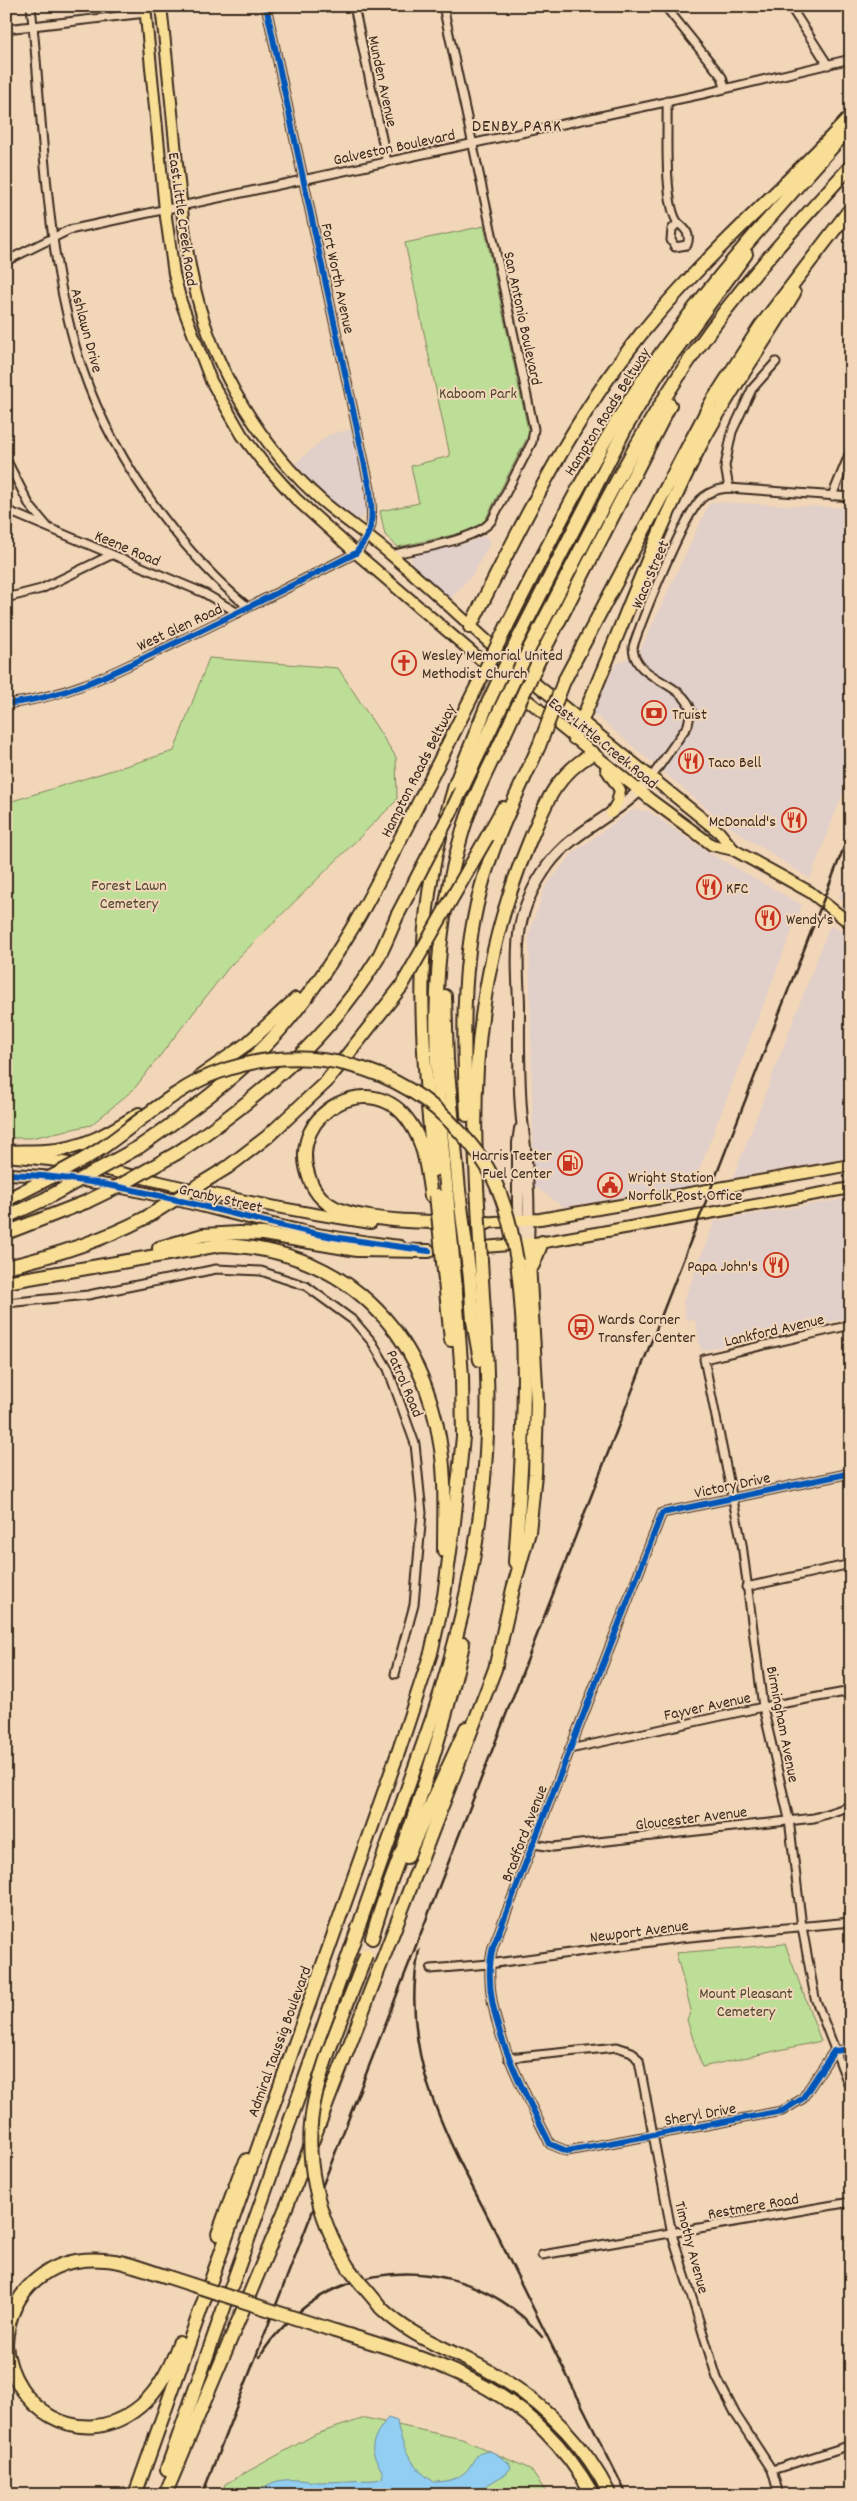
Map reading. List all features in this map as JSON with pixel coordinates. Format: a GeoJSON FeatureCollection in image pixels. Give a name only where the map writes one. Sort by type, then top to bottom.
{"type":"FeatureCollection","features":[{"type":"Feature","properties":{"kind":"highway"},"geometry":{"type":"LineString","coordinates":[[470,627],[552,469],[611,374],[666,303],[851,116]]}},
{"type":"Feature","properties":{"kind":"highway","name":"Hampton Roads Beltway"},"geometry":{"type":"LineString","coordinates":[[6,1217],[45,1199],[139,1146],[202,1100],[278,1032],[331,964],[361,914],[563,515],[623,410],[659,356],[711,285],[851,126]]}},
{"type":"Feature","properties":{"kind":"highway"},"geometry":{"type":"LineString","coordinates":[[6,1234],[86,1202],[121,1185],[177,1153],[228,1118],[281,1075],[329,1025],[377,959],[451,812],[529,649],[634,449],[694,353],[752,277],[851,166]]}},
{"type":"Feature","properties":{"kind":"highway"},"geometry":{"type":"LineString","coordinates":[[453,1191],[441,924],[461,836],[540,658],[650,441],[696,362],[718,328],[799,228],[851,173]]}},
{"type":"Feature","properties":{"kind":"highway"},"geometry":{"type":"LineString","coordinates":[[6,1266],[58,1253],[115,1234],[145,1218],[228,1167],[267,1137],[326,1082],[401,987],[487,837],[536,743],[564,681],[711,403],[760,327],[851,208]]}},
{"type":"Feature","properties":{"kind":"highway"},"geometry":{"type":"LineString","coordinates":[[476,1278],[453,1191],[421,1028],[422,962],[432,876],[439,840],[456,782],[484,713],[518,639],[603,469],[658,374],[737,268],[769,218]]}},
{"type":"Feature","properties":{"kind":"highway"},"geometry":{"type":"LineString","coordinates":[[574,738],[674,502],[699,448],[726,399],[822,246]]}},
{"type":"Feature","properties":{"kind":"highway"},"geometry":{"type":"LineString","coordinates":[[444,1596],[458,1475],[456,1388],[450,1280],[453,1191],[468,972],[473,926],[489,862],[536,743]]}},
{"type":"Feature","properties":{"kind":"highway"},"geometry":{"type":"LineString","coordinates":[[450,1280],[438,1224],[453,1191],[474,1099],[478,1035],[498,929],[523,857],[551,792],[572,769],[593,753]]}},
{"type":"Feature","properties":{"kind":"highway"},"geometry":{"type":"LineString","coordinates":[[6,1152],[60,1150],[102,1138],[218,1065],[268,1026],[297,998],[361,914]]}},
{"type":"Feature","properties":{"kind":"highway"},"geometry":{"type":"LineString","coordinates":[[11,1198],[93,1154],[178,1094],[218,1072],[263,1060],[326,1059],[347,1063],[382,1075],[414,1092],[450,1121],[470,1142],[493,1178],[511,1229],[521,1297],[524,1414],[512,1589]]}},
{"type":"Feature","properties":{"kind":"highway"},"geometry":{"type":"LineString","coordinates":[[372,1938],[378,1912],[403,1847],[449,1703],[469,1620],[486,1462],[488,1404],[473,1321],[482,1226],[453,1191],[426,1165],[417,1135],[403,1114],[388,1104],[374,1098],[356,1097],[335,1105],[323,1114],[312,1127],[305,1150],[305,1167],[311,1183],[318,1194],[337,1208],[352,1214],[482,1226]]}},
{"type":"Feature","properties":{"kind":"highway"},"geometry":{"type":"LineString","coordinates":[[119,1262],[203,1235],[224,1233],[263,1234],[357,1250],[429,1251]]}},
{"type":"Feature","properties":{"kind":"highway"},"geometry":{"type":"LineString","coordinates":[[530,1278],[536,1254],[542,1242]]}},
{"type":"Feature","properties":{"kind":"highway"},"geometry":{"type":"LineString","coordinates":[[6,1282],[220,1245],[260,1249],[285,1254],[321,1268],[352,1288],[380,1312],[400,1338],[419,1373],[437,1429],[445,1492],[444,1596]]}},
{"type":"Feature","properties":{"kind":"highway"},"geometry":{"type":"LineString","coordinates":[[165,2495],[295,2186],[460,1766],[495,1669],[512,1589],[528,1532],[536,1445],[537,1403],[530,1278],[525,1245]]}},
{"type":"Feature","properties":{"kind":"highway"},"geometry":{"type":"LineString","coordinates":[[157,2495],[433,1716],[458,1634],[474,1563]]}},
{"type":"Feature","properties":{"kind":"highway","name":"Admiral Taussig Boulevard"},"geometry":{"type":"LineString","coordinates":[[135,2495],[418,1695],[431,1653],[444,1596]]}},
{"type":"Feature","properties":{"kind":"highway"},"geometry":{"type":"LineString","coordinates":[[504,1630],[477,1706],[453,1755],[372,1938],[318,2086],[311,2129],[312,2157],[320,2205],[326,2224],[348,2267],[381,2308],[408,2331],[466,2359],[525,2392],[559,2423],[587,2458],[610,2495]]}},
{"type":"Feature","properties":{"kind":"highway"},"geometry":{"type":"LineString","coordinates":[[266,2122],[238,2176],[175,2356],[155,2391],[139,2407],[122,2418],[93,2426],[63,2422],[49,2416],[26,2398],[18,2386],[10,2366],[6,2344],[7,2330],[17,2302],[35,2280],[62,2264],[76,2261],[105,2260],[168,2277],[335,2331],[443,2365],[495,2391],[540,2426],[572,2462],[593,2495]]}},
{"type":"Feature","properties":{"kind":"main road","name":"East Little Creek Road"},"geometry":{"type":"LineString","coordinates":[[162,6],[182,206],[196,295],[221,364],[236,394],[267,440],[305,484],[391,554],[470,627],[581,722],[719,832],[734,850]]}},
{"type":"Feature","properties":{"kind":"main road","name":"East Little Creek Road"},"geometry":{"type":"LineString","coordinates":[[146,10],[165,210],[174,274],[181,302],[200,356],[224,406],[242,435],[274,476],[356,553],[574,738],[686,828],[712,844],[734,850],[810,892],[851,924]]}},
{"type":"Feature","properties":{"kind":"main road"},"geometry":{"type":"LineString","coordinates":[[470,627],[471,651]]}},
{"type":"Feature","properties":{"kind":"main road"},"geometry":{"type":"LineString","coordinates":[[593,753],[614,778],[620,790],[612,813]]}},
{"type":"Feature","properties":{"kind":"main road"},"geometry":{"type":"LineString","coordinates":[[525,1245],[526,1150],[522,1118],[518,972],[520,925],[535,887],[549,864],[572,840],[641,791],[651,778]]}},
{"type":"Feature","properties":{"kind":"main road","name":"Granby Street"},"geometry":{"type":"LineString","coordinates":[[6,1157],[36,1158],[120,1173],[318,1216],[418,1226],[482,1226],[524,1221],[851,1165]]}},
{"type":"Feature","properties":{"kind":"main road","name":"Granby Street"},"geometry":{"type":"LineString","coordinates":[[6,1174],[105,1185],[314,1233],[429,1251],[525,1245],[851,1188]]}},
{"type":"Feature","properties":{"kind":"street","name":"Ashlawn Drive"},"geometry":{"type":"LineString","coordinates":[[31,6],[54,236],[63,297],[73,337],[93,395],[110,432],[140,486],[182,542],[212,576],[248,607]]}},
{"type":"Feature","properties":{"kind":"street","name":"Fort Worth Avenue"},"geometry":{"type":"LineString","coordinates":[[266,6],[370,489],[372,516],[369,537]]}},
{"type":"Feature","properties":{"kind":"street","name":"Munden Avenue"},"geometry":{"type":"LineString","coordinates":[[354,6],[387,162]]}},
{"type":"Feature","properties":{"kind":"street","name":"San Antonio Boulevard"},"geometry":{"type":"LineString","coordinates":[[391,554],[464,538],[484,530],[492,520],[534,435],[443,6]]}},
{"type":"Feature","properties":{"kind":"street"},"geometry":{"type":"LineString","coordinates":[[665,6],[718,71],[725,88]]}},
{"type":"Feature","properties":{"kind":"street"},"geometry":{"type":"LineString","coordinates":[[790,6],[828,65]]}},
{"type":"Feature","properties":{"kind":"street"},"geometry":{"type":"LineString","coordinates":[[6,29],[146,10]]}},
{"type":"Feature","properties":{"kind":"street","name":"Galveston Boulevard"},"geometry":{"type":"LineString","coordinates":[[6,260],[69,230],[667,101],[851,59]]}},
{"type":"Feature","properties":{"kind":"street"},"geometry":{"type":"LineString","coordinates":[[667,101],[668,184],[674,217],[678,223]]}},
{"type":"Feature","properties":{"kind":"street"},"geometry":{"type":"LineString","coordinates":[[729,488],[725,466],[732,432],[752,388],[776,362]]}},
{"type":"Feature","properties":{"kind":"street"},"geometry":{"type":"LineString","coordinates":[[832,496],[851,450]]}},
{"type":"Feature","properties":{"kind":"street"},"geometry":{"type":"LineString","coordinates":[[6,459],[30,506],[49,528]]}},
{"type":"Feature","properties":{"kind":"street","name":"Waco Street"},"geometry":{"type":"LineString","coordinates":[[651,778],[688,725],[691,710],[683,696],[639,665],[633,654],[633,647],[663,574],[696,506],[710,493],[729,488],[851,497]]}},
{"type":"Feature","properties":{"kind":"street","name":"Keene Road"},"geometry":{"type":"LineString","coordinates":[[6,510],[204,593],[238,613]]}},
{"type":"Feature","properties":{"kind":"street"},"geometry":{"type":"LineString","coordinates":[[356,553],[369,537]]}},
{"type":"Feature","properties":{"kind":"street","name":"West Glen Road"},"geometry":{"type":"LineString","coordinates":[[6,704],[49,697],[76,689],[238,613],[356,553]]}},
{"type":"Feature","properties":{"kind":"street"},"geometry":{"type":"LineString","coordinates":[[6,598],[41,589],[111,555]]}},
{"type":"Feature","properties":{"kind":"street","name":"Patrol Road"},"geometry":{"type":"LineString","coordinates":[[6,1303],[88,1294],[216,1269],[261,1271],[306,1286],[354,1321],[372,1342],[388,1369],[415,1444],[422,1512],[415,1596],[395,1674]]}},
{"type":"Feature","properties":{"kind":"street","name":"Lankford Avenue"},"geometry":{"type":"LineString","coordinates":[[704,1359],[851,1325]]}},
{"type":"Feature","properties":{"kind":"street","name":"Birmingham Avenue"},"geometry":{"type":"LineString","coordinates":[[704,1359],[742,1544],[746,1587],[763,1707],[789,1819],[802,1927],[815,1998],[851,2091]]}},
{"type":"Feature","properties":{"kind":"street","name":"Victory Drive"},"geometry":{"type":"LineString","coordinates":[[646,1555],[662,1513],[851,1473]]}},
{"type":"Feature","properties":{"kind":"street","name":"Bradford Avenue"},"geometry":{"type":"LineString","coordinates":[[540,2125],[508,2058],[495,2013],[490,1964],[493,1946],[646,1555]]}},
{"type":"Feature","properties":{"kind":"street"},"geometry":{"type":"LineString","coordinates":[[746,1587],[851,1564]]}},
{"type":"Feature","properties":{"kind":"street","name":"Fayver Avenue"},"geometry":{"type":"LineString","coordinates":[[570,1749],[763,1707],[851,1691]]}},
{"type":"Feature","properties":{"kind":"street","name":"Gloucester Avenue"},"geometry":{"type":"LineString","coordinates":[[533,1844],[552,1847],[789,1819],[814,1818],[851,1806]]}},
{"type":"Feature","properties":{"kind":"street","name":"Newport Avenue"},"geometry":{"type":"LineString","coordinates":[[432,1969],[490,1964],[680,1938],[851,1922]]}},
{"type":"Feature","properties":{"kind":"street","name":"Timothy Avenue"},"geometry":{"type":"LineString","coordinates":[[508,2058],[617,2047],[632,2052],[641,2067],[672,2234],[717,2378],[736,2415],[772,2470],[779,2495]]}},
{"type":"Feature","properties":{"kind":"street"},"geometry":{"type":"LineString","coordinates":[[834,2051],[851,2049]]}},
{"type":"Feature","properties":{"kind":"street","name":"Sheryl Drive"},"geometry":{"type":"LineString","coordinates":[[540,2125],[550,2144],[567,2151],[782,2110],[802,2099],[834,2051]]}},
{"type":"Feature","properties":{"kind":"street","name":"Restmere Road"},"geometry":{"type":"LineString","coordinates":[[542,2255],[851,2202]]}},
{"type":"Feature","properties":{"kind":"street"},"geometry":{"type":"LineString","coordinates":[[772,2470],[851,2445]]}},
{"type":"Feature","properties":{"kind":"shaded area"},"geometry":{"type":"Polygon","coordinates":[[[352,429],[369,506],[367,514],[360,519],[352,518],[319,490],[295,464],[328,435],[352,429]]]}},
{"type":"Feature","properties":{"kind":"shaded area"},"geometry":{"type":"Polygon","coordinates":[[[710,502],[851,508],[851,772],[810,879],[727,825],[592,712],[616,664],[639,653],[710,502]]]}},
{"type":"Feature","properties":{"kind":"shaded area"},"geometry":{"type":"Polygon","coordinates":[[[485,535],[490,543],[473,574],[448,601],[412,567],[411,558],[415,554],[471,542],[485,535]]]}},
{"type":"Feature","properties":{"kind":"shaded area"},"geometry":{"type":"Polygon","coordinates":[[[632,810],[648,811],[706,851],[802,905],[693,1185],[564,1207],[534,1186],[529,934],[545,887],[573,853],[632,810]]]}},
{"type":"Feature","properties":{"kind":"shaded area"},"geometry":{"type":"Polygon","coordinates":[[[851,865],[851,908],[839,897],[851,865]]]}},
{"type":"Feature","properties":{"kind":"shaded area"},"geometry":{"type":"Polygon","coordinates":[[[830,925],[841,930],[851,942],[851,1157],[733,1178],[830,925]]]}},
{"type":"Feature","properties":{"kind":"shaded area"},"geometry":{"type":"Polygon","coordinates":[[[851,1198],[851,1317],[701,1351],[695,1319],[686,1320],[683,1302],[715,1221],[851,1198]]]}},
{"type":"Feature","properties":{"kind":"green space","name":"Kaboom Park"},"geometry":{"type":"Polygon","coordinates":[[[484,226],[529,434],[483,524],[471,531],[398,547],[385,535],[380,511],[419,503],[411,466],[450,456],[405,243],[484,226]]]}},
{"type":"Feature","properties":{"kind":"green space","name":"Forest Lawn Cemetery"},"geometry":{"type":"Polygon","coordinates":[[[209,658],[338,668],[396,757],[397,800],[229,967],[134,1089],[91,1125],[31,1138],[6,1138],[6,803],[174,751],[209,658]]]}},
{"type":"Feature","properties":{"kind":"green space","name":"Mount Pleasant Cemetery"},"geometry":{"type":"Polygon","coordinates":[[[785,1944],[821,2041],[702,2067],[687,2020],[691,2010],[676,1953],[785,1944]]]}},
{"type":"Feature","properties":{"kind":"green space"},"geometry":{"type":"Polygon","coordinates":[[[365,2418],[462,2439],[530,2469],[548,2495],[221,2495],[225,2484],[316,2434],[365,2418]]]}},
{"type":"Feature","properties":{"kind":"water"},"geometry":{"type":"Polygon","coordinates":[[[388,2418],[397,2421],[401,2439],[409,2456],[420,2470],[434,2482],[450,2480],[461,2475],[467,2470],[478,2454],[486,2451],[499,2456],[509,2463],[511,2468],[477,2495],[257,2495],[263,2488],[278,2481],[328,2482],[376,2480],[382,2478],[383,2474],[375,2458],[373,2445],[379,2430],[388,2418]]]}},
{"type":"Feature","properties":{"kind":"railway"},"geometry":{"type":"LineString","coordinates":[[202,2495],[851,829]]}},
{"type":"Feature","properties":{"kind":"railway"},"geometry":{"type":"LineString","coordinates":[[419,1950],[414,1993],[416,2034],[424,2073],[437,2110],[489,2220],[627,2495]]}},
{"type":"Feature","properties":{"kind":"railway"},"geometry":{"type":"LineString","coordinates":[[260,2357],[282,2328],[315,2300],[347,2284],[381,2275],[417,2274],[452,2280],[486,2292],[516,2311],[542,2337]]}},
{"type":"Feature","properties":{"kind":"cycle path"},"geometry":{"type":"LineString","coordinates":[[6,704],[29,701],[72,689],[132,664],[356,553],[370,529],[372,516],[370,489],[266,6]]}},
{"type":"Feature","properties":{"kind":"cycle path"},"geometry":{"type":"LineString","coordinates":[[6,1174],[84,1181],[161,1196],[313,1233],[429,1251]]}},
{"type":"Feature","properties":{"kind":"cycle path"},"geometry":{"type":"LineString","coordinates":[[851,1473],[662,1513],[493,1947],[490,1971],[491,1996],[497,2022],[516,2074],[550,2144],[567,2151],[782,2111],[802,2099],[834,2051],[851,2049]]}},
{"type":"Feature","properties":{"kind":"place","name":"Wesley Memorial United Methodist Church"},"geometry":{"type":"Point","coordinates":[404,663]}},
{"type":"Feature","properties":{"kind":"place","name":"Truist"},"geometry":{"type":"Point","coordinates":[654,713]}},
{"type":"Feature","properties":{"kind":"place","name":"Taco Bell"},"geometry":{"type":"Point","coordinates":[691,761]}},
{"type":"Feature","properties":{"kind":"place","name":"McDonald's"},"geometry":{"type":"Point","coordinates":[794,820]}},
{"type":"Feature","properties":{"kind":"place","name":"KFC"},"geometry":{"type":"Point","coordinates":[709,887]}},
{"type":"Feature","properties":{"kind":"place","name":"Wendy's"},"geometry":{"type":"Point","coordinates":[768,918]}},
{"type":"Feature","properties":{"kind":"place","name":"Harris Teeter Fuel Center"},"geometry":{"type":"Point","coordinates":[570,1163]}},
{"type":"Feature","properties":{"kind":"place","name":"Wright Station Norfolk Post Office"},"geometry":{"type":"Point","coordinates":[610,1185]}},
{"type":"Feature","properties":{"kind":"place","name":"Papa John's"},"geometry":{"type":"Point","coordinates":[776,1265]}},
{"type":"Feature","properties":{"kind":"place","name":"Wards Corner Transfer Center"},"geometry":{"type":"Point","coordinates":[581,1327]}},
{"type":"Feature","properties":{"kind":"district","name":"DENBY PARK"},"geometry":{"type":"Point","coordinates":[517,125]}}]}
